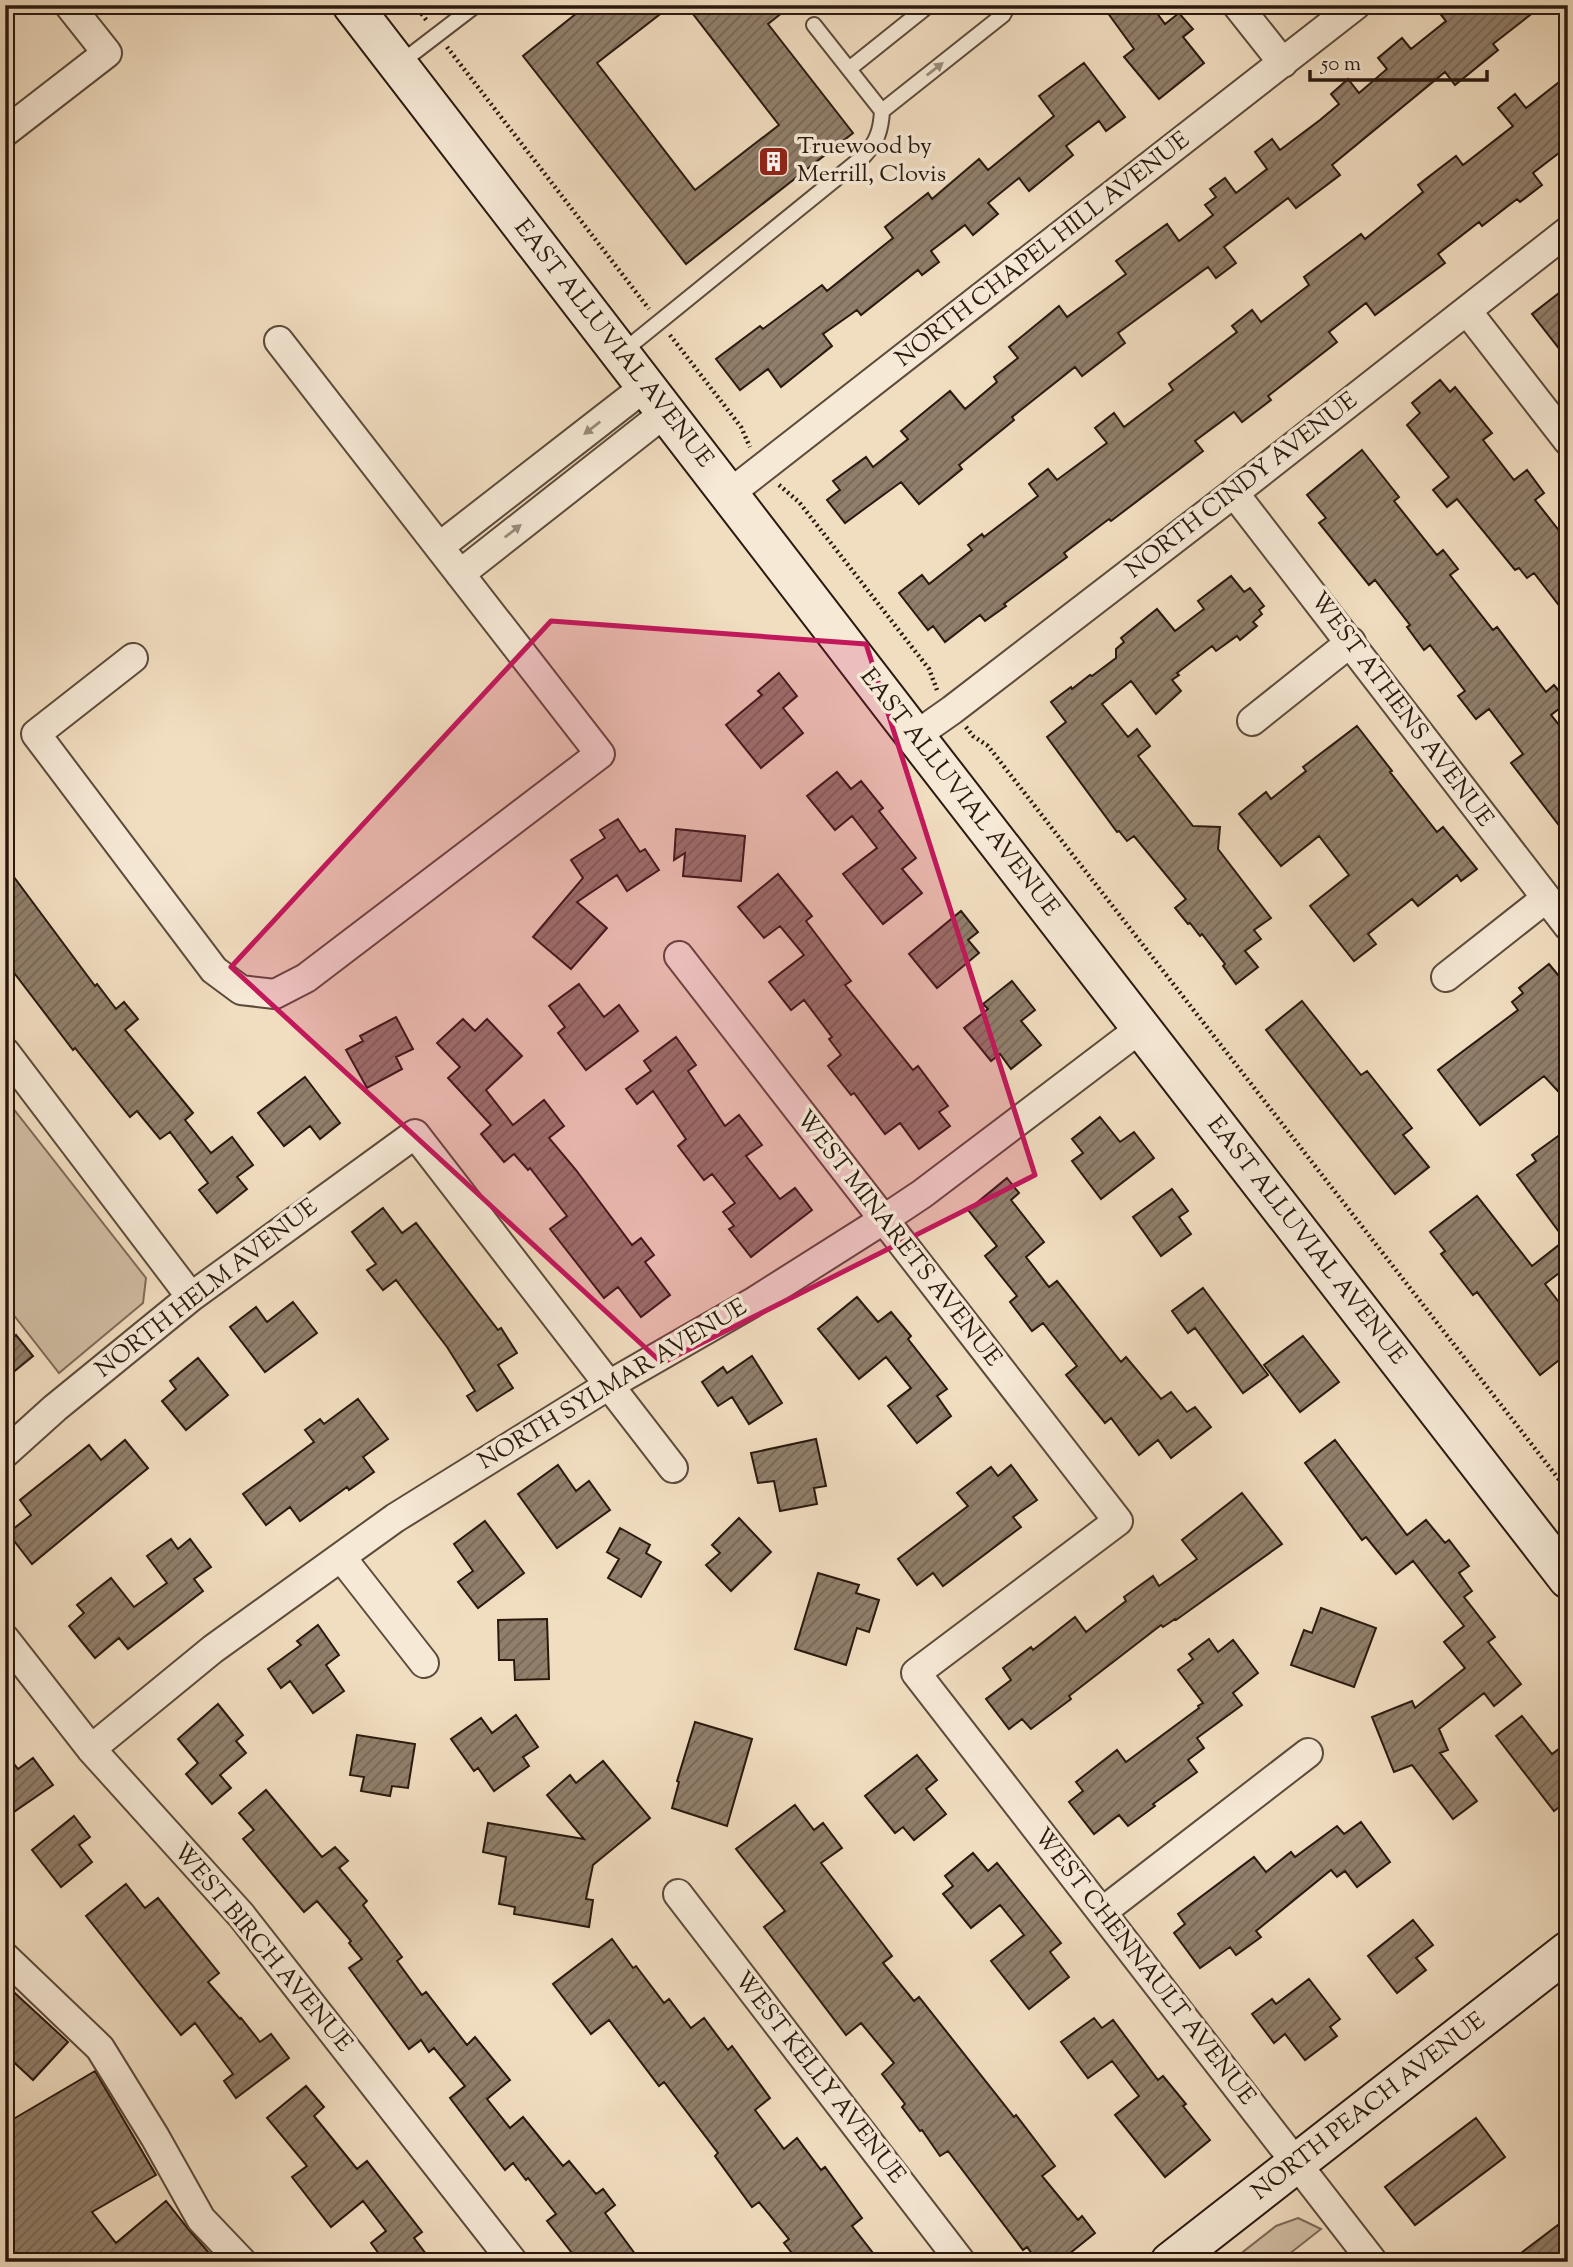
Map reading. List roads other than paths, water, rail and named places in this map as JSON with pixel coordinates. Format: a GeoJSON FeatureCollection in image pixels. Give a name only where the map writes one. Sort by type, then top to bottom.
{"type":"FeatureCollection","features":[{"type":"Feature","properties":{"kind":"street"},"geometry":{"type":"LineString","coordinates":[[5,132],[107,53],[69,5]]}},
{"type":"Feature","properties":{"kind":"street","name":"EAST ALLUVIAL AVENUE"},"geometry":{"type":"LineString","coordinates":[[352,5],[1568,1579]]}},
{"type":"Feature","properties":{"kind":"street"},"geometry":{"type":"LineString","coordinates":[[1237,5],[1283,63]]}},
{"type":"Feature","properties":{"kind":"street","name":"NORTH CHAPEL HILL AVENUE"},"geometry":{"type":"LineString","coordinates":[[729,494],[1356,5]]}},
{"type":"Feature","properties":{"kind":"street","name":"NORTH CINDY AVENUE"},"geometry":{"type":"LineString","coordinates":[[915,736],[953,710],[1568,232]]}},
{"type":"Feature","properties":{"kind":"street"},"geometry":{"type":"LineString","coordinates":[[1467,311],[1568,441]]}},
{"type":"Feature","properties":{"kind":"street"},"geometry":{"type":"LineString","coordinates":[[133,658],[36,734],[214,970],[241,990],[275,993],[306,978],[600,754],[279,341]]}},
{"type":"Feature","properties":{"kind":"street"},"geometry":{"type":"LineString","coordinates":[[439,548],[656,399]]}},
{"type":"Feature","properties":{"kind":"street"},"geometry":{"type":"LineString","coordinates":[[460,573],[656,399]]}},
{"type":"Feature","properties":{"kind":"street","name":"WEST ATHENS AVENUE"},"geometry":{"type":"LineString","coordinates":[[1234,493],[1568,926]]}},
{"type":"Feature","properties":{"kind":"street"},"geometry":{"type":"LineString","coordinates":[[1252,722],[1351,642]]}},
{"type":"Feature","properties":{"kind":"street"},"geometry":{"type":"LineString","coordinates":[[1446,977],[1545,898]]}},
{"type":"Feature","properties":{"kind":"street","name":"WEST MINARETS AVENUE"},"geometry":{"type":"LineString","coordinates":[[679,956],[1118,1521],[916,1673]]}},
{"type":"Feature","properties":{"kind":"street","name":"NORTH SYLMAR AVENUE"},"geometry":{"type":"LineString","coordinates":[[91,1749],[213,1649],[341,1557],[454,1480],[609,1385],[752,1303],[883,1220],[922,1194],[1141,1028]]}},
{"type":"Feature","properties":{"kind":"street"},"geometry":{"type":"LineString","coordinates":[[6,1053],[191,1297]]}},
{"type":"Feature","properties":{"kind":"street","name":"NORTH HELM AVENUE"},"geometry":{"type":"LineString","coordinates":[[5,1452],[128,1346],[191,1297],[415,1134],[609,1385]]}},
{"type":"Feature","properties":{"kind":"street"},"geometry":{"type":"LineString","coordinates":[[609,1385],[673,1468]]}},
{"type":"Feature","properties":{"kind":"street"},"geometry":{"type":"LineString","coordinates":[[341,1557],[424,1663]]}},
{"type":"Feature","properties":{"kind":"street","name":"WEST BIRCH AVENUE"},"geometry":{"type":"LineString","coordinates":[[5,1639],[91,1749],[241,1915],[513,2262]]}},
{"type":"Feature","properties":{"kind":"street","name":"WEST CHENNAULT AVENUE"},"geometry":{"type":"LineString","coordinates":[[916,1673],[1373,2262]]}},
{"type":"Feature","properties":{"kind":"street"},"geometry":{"type":"LineString","coordinates":[[1102,1913],[1308,1753]]}},
{"type":"Feature","properties":{"kind":"street","name":"WEST KELLY AVENUE"},"geometry":{"type":"LineString","coordinates":[[678,1894],[961,2262]]}},
{"type":"Feature","properties":{"kind":"street","name":"NORTH PEACH AVENUE"},"geometry":{"type":"LineString","coordinates":[[1170,2262],[1568,1951]]}},
{"type":"Feature","properties":{"kind":"street"},"geometry":{"type":"LineString","coordinates":[[5,1957],[100,2048],[201,2219],[242,2262]]}},
{"type":"Feature","properties":{"kind":"lane"},"geometry":{"type":"LineString","coordinates":[[398,65],[476,5]]}},
{"type":"Feature","properties":{"kind":"lane"},"geometry":{"type":"LineString","coordinates":[[849,69],[929,5]]}},
{"type":"Feature","properties":{"kind":"lane"},"geometry":{"type":"LineString","coordinates":[[881,111],[1003,15],[1008,5]]}},
{"type":"Feature","properties":{"kind":"lane"},"geometry":{"type":"LineString","coordinates":[[620,354],[876,144],[881,127],[881,111],[814,25]]}},
{"type":"Feature","properties":{"kind":"place","name":"Truewood by Merrill, Clovis"},"geometry":{"type":"Point","coordinates":[774,161]}}]}
